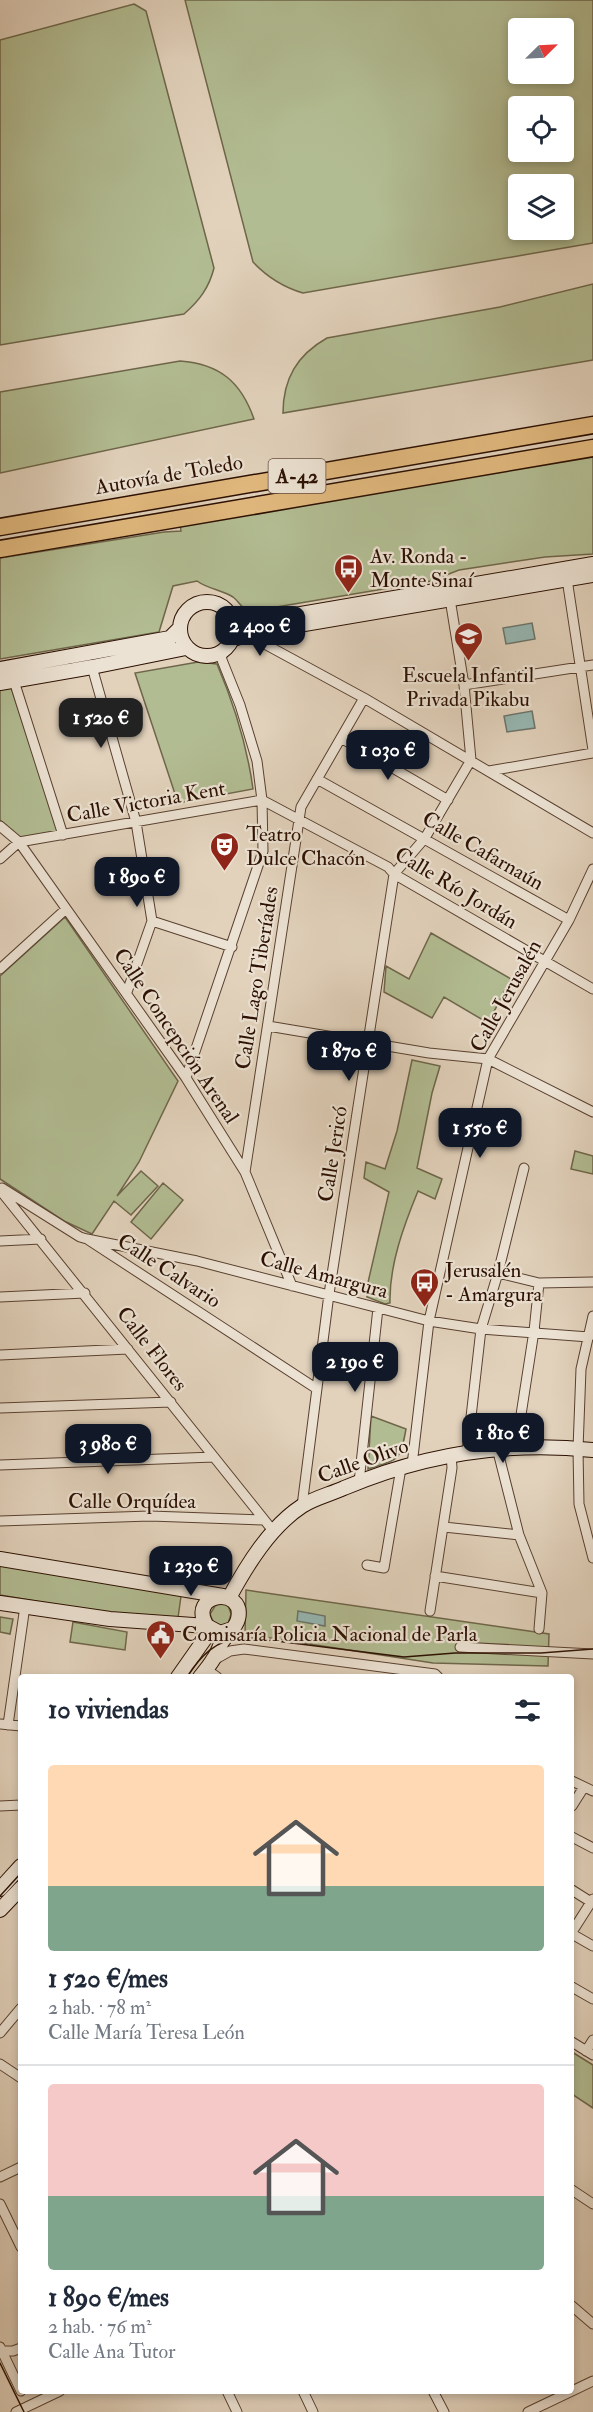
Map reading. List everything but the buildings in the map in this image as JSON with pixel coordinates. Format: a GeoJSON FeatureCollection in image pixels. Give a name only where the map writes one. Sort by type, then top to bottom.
{"type":"FeatureCollection","features":[{"type":"Feature","properties":{"kind":"highway","name":"Autovía de Toledo"},"geometry":{"type":"LineString","coordinates":[[0,527],[593,425]]}},
{"type":"Feature","properties":{"kind":"highway","name":"A-42"},"geometry":{"type":"LineString","coordinates":[[0,549],[593,447]]}},
{"type":"Feature","properties":{"kind":"main road"},"geometry":{"type":"LineString","coordinates":[[232,618],[249,622],[260,621],[593,564]]}},
{"type":"Feature","properties":{"kind":"main road"},"geometry":{"type":"LineString","coordinates":[[7,682],[92,668],[186,648],[204,656],[213,655],[221,652],[233,639],[252,633],[593,575]]}},
{"type":"Feature","properties":{"kind":"main road"},"geometry":{"type":"LineString","coordinates":[[0,669],[170,638],[179,629],[185,613],[192,606],[203,602],[214,603],[225,609],[232,618],[233,639]]}},
{"type":"Feature","properties":{"kind":"main road"},"geometry":{"type":"LineString","coordinates":[[179,629],[186,648]]}},
{"type":"Feature","properties":{"kind":"main road","name":"Calle Olivo"},"geometry":{"type":"LineString","coordinates":[[226,1598],[274,1532],[302,1506],[359,1482],[452,1454],[516,1447],[593,1450]]}},
{"type":"Feature","properties":{"kind":"main road"},"geometry":{"type":"LineString","coordinates":[[0,1559],[226,1598],[237,1607],[239,1614],[236,1624],[209,1671]]}},
{"type":"Feature","properties":{"kind":"main road"},"geometry":{"type":"LineString","coordinates":[[209,1628],[202,1616],[204,1606],[211,1599],[226,1598]]}},
{"type":"Feature","properties":{"kind":"main road"},"geometry":{"type":"LineString","coordinates":[[0,1603],[110,1619],[209,1628],[220,1633],[232,1629]]}},
{"type":"Feature","properties":{"kind":"main road"},"geometry":{"type":"LineString","coordinates":[[180,1674],[209,1628]]}},
{"type":"Feature","properties":{"kind":"main road"},"geometry":{"type":"LineString","coordinates":[[0,1889],[18,1869]]}},
{"type":"Feature","properties":{"kind":"main road"},"geometry":{"type":"LineString","coordinates":[[0,1910],[18,1891]]}},
{"type":"Feature","properties":{"kind":"street"},"geometry":{"type":"LineString","coordinates":[[489,771],[593,751],[567,579]]}},
{"type":"Feature","properties":{"kind":"street"},"geometry":{"type":"LineString","coordinates":[[394,874],[425,838],[471,760],[464,685],[450,599]]}},
{"type":"Feature","properties":{"kind":"street"},"geometry":{"type":"LineString","coordinates":[[252,633],[261,642],[364,698],[593,833]]}},
{"type":"Feature","properties":{"kind":"street"},"geometry":{"type":"LineString","coordinates":[[186,1078],[263,851],[262,800],[257,761],[221,652]]}},
{"type":"Feature","properties":{"kind":"street"},"geometry":{"type":"LineString","coordinates":[[464,685],[593,665]]}},
{"type":"Feature","properties":{"kind":"street"},"geometry":{"type":"LineString","coordinates":[[92,668],[136,822],[152,921],[126,992]]}},
{"type":"Feature","properties":{"kind":"street"},"geometry":{"type":"LineString","coordinates":[[7,682],[63,835]]}},
{"type":"Feature","properties":{"kind":"street","name":"Calle Lago Tiberíades"},"geometry":{"type":"LineString","coordinates":[[245,1172],[301,807],[364,698]]}},
{"type":"Feature","properties":{"kind":"street"},"geometry":{"type":"LineString","coordinates":[[341,738],[448,800]]}},
{"type":"Feature","properties":{"kind":"street","name":"Calle Cafarnaún"},"geometry":{"type":"LineString","coordinates":[[317,779],[569,920]]}},
{"type":"Feature","properties":{"kind":"street"},"geometry":{"type":"LineString","coordinates":[[262,800],[300,819]]}},
{"type":"Feature","properties":{"kind":"street","name":"Calle Victoria Kent"},"geometry":{"type":"LineString","coordinates":[[19,842],[262,800]]}},
{"type":"Feature","properties":{"kind":"street","name":"Calle Río Jordán"},"geometry":{"type":"LineString","coordinates":[[300,819],[388,867],[394,874],[593,989]]}},
{"type":"Feature","properties":{"kind":"street","name":"Calle Concepción Arenal"},"geometry":{"type":"LineString","coordinates":[[0,826],[19,842],[186,1078],[245,1172],[292,1286]]}},
{"type":"Feature","properties":{"kind":"street"},"geometry":{"type":"LineString","coordinates":[[0,859],[19,842]]}},
{"type":"Feature","properties":{"kind":"street","name":"Calle Jerusalén"},"geometry":{"type":"LineString","coordinates":[[367,1565],[384,1568],[406,1467],[429,1321],[488,1059],[569,920],[593,869]]}},
{"type":"Feature","properties":{"kind":"street","name":"Calle Jericó"},"geometry":{"type":"LineString","coordinates":[[302,1506],[329,1294],[394,874]]}},
{"type":"Feature","properties":{"kind":"street"},"geometry":{"type":"LineString","coordinates":[[0,969],[66,909]]}},
{"type":"Feature","properties":{"kind":"street"},"geometry":{"type":"LineString","coordinates":[[152,921],[232,947]]}},
{"type":"Feature","properties":{"kind":"street"},"geometry":{"type":"LineString","coordinates":[[268,1026],[429,1053],[488,1059],[593,1112]]}},
{"type":"Feature","properties":{"kind":"street"},"geometry":{"type":"LineString","coordinates":[[467,1452],[481,1329],[498,1273],[524,1168]]}},
{"type":"Feature","properties":{"kind":"street","name":"Calle Calvario"},"geometry":{"type":"LineString","coordinates":[[0,1188],[80,1237],[87,1239],[317,1389]]}},
{"type":"Feature","properties":{"kind":"street","name":"Calle Flores"},"geometry":{"type":"LineString","coordinates":[[0,1188],[274,1532]]}},
{"type":"Feature","properties":{"kind":"street"},"geometry":{"type":"LineString","coordinates":[[0,1241],[41,1239]]}},
{"type":"Feature","properties":{"kind":"street","name":"Calle Amargura"},"geometry":{"type":"LineString","coordinates":[[87,1239],[198,1261],[429,1321],[481,1329],[534,1331],[590,1339]]}},
{"type":"Feature","properties":{"kind":"street"},"geometry":{"type":"LineString","coordinates":[[498,1273],[539,1283],[593,1282]]}},
{"type":"Feature","properties":{"kind":"street"},"geometry":{"type":"LineString","coordinates":[[516,1447],[539,1283]]}},
{"type":"Feature","properties":{"kind":"street"},"geometry":{"type":"LineString","coordinates":[[0,1298],[85,1293]]}},
{"type":"Feature","properties":{"kind":"street"},"geometry":{"type":"LineString","coordinates":[[359,1482],[378,1308]]}},
{"type":"Feature","properties":{"kind":"street"},"geometry":{"type":"LineString","coordinates":[[593,1316],[590,1339],[581,1369],[578,1449],[579,1504],[593,1558]]}},
{"type":"Feature","properties":{"kind":"street"},"geometry":{"type":"LineString","coordinates":[[0,1355],[128,1348]]}},
{"type":"Feature","properties":{"kind":"street"},"geometry":{"type":"LineString","coordinates":[[0,1408],[171,1402]]}},
{"type":"Feature","properties":{"kind":"street"},"geometry":{"type":"LineString","coordinates":[[497,1448],[519,1535],[542,1593],[538,1629]]}},
{"type":"Feature","properties":{"kind":"street"},"geometry":{"type":"LineString","coordinates":[[430,1611],[444,1527],[452,1454]]}},
{"type":"Feature","properties":{"kind":"street"},"geometry":{"type":"LineString","coordinates":[[0,1465],[214,1457]]}},
{"type":"Feature","properties":{"kind":"street","name":"Calle Orquídea"},"geometry":{"type":"LineString","coordinates":[[0,1521],[150,1516],[264,1520]]}},
{"type":"Feature","properties":{"kind":"street"},"geometry":{"type":"LineString","coordinates":[[444,1527],[519,1535]]}},
{"type":"Feature","properties":{"kind":"street"},"geometry":{"type":"LineString","coordinates":[[435,1576],[542,1593]]}},
{"type":"Feature","properties":{"kind":"street"},"geometry":{"type":"LineString","coordinates":[[4,1724],[25,1606]]}},
{"type":"Feature","properties":{"kind":"street"},"geometry":{"type":"LineString","coordinates":[[460,1647],[593,1654]]}},
{"type":"Feature","properties":{"kind":"street"},"geometry":{"type":"LineString","coordinates":[[209,1671],[226,1653],[244,1649],[435,1674]]}},
{"type":"Feature","properties":{"kind":"street"},"geometry":{"type":"LineString","coordinates":[[574,1782],[589,1789],[574,1804]]}},
{"type":"Feature","properties":{"kind":"street"},"geometry":{"type":"LineString","coordinates":[[0,1806],[18,1805]]}},
{"type":"Feature","properties":{"kind":"street"},"geometry":{"type":"LineString","coordinates":[[574,1838],[593,1848]]}},
{"type":"Feature","properties":{"kind":"street"},"geometry":{"type":"LineString","coordinates":[[574,1891],[592,1901],[574,1930]]}},
{"type":"Feature","properties":{"kind":"street"},"geometry":{"type":"LineString","coordinates":[[574,1934],[593,1946]]}},
{"type":"Feature","properties":{"kind":"street"},"geometry":{"type":"LineString","coordinates":[[574,1988],[593,2000]]}},
{"type":"Feature","properties":{"kind":"street"},"geometry":{"type":"LineString","coordinates":[[0,2033],[18,2012]]}},
{"type":"Feature","properties":{"kind":"street"},"geometry":{"type":"LineString","coordinates":[[574,2043],[590,2053],[593,2040]]}},
{"type":"Feature","properties":{"kind":"street"},"geometry":{"type":"LineString","coordinates":[[0,2064],[18,2076]]}},
{"type":"Feature","properties":{"kind":"street"},"geometry":{"type":"LineString","coordinates":[[0,2177],[18,2169]]}},
{"type":"Feature","properties":{"kind":"street"},"geometry":{"type":"LineString","coordinates":[[574,2191],[593,2205]]}},
{"type":"Feature","properties":{"kind":"street"},"geometry":{"type":"LineString","coordinates":[[0,2204],[18,2241]]}},
{"type":"Feature","properties":{"kind":"street"},"geometry":{"type":"LineString","coordinates":[[574,2308],[593,2324]]}},
{"type":"Feature","properties":{"kind":"street"},"geometry":{"type":"LineString","coordinates":[[1,2349],[13,2351],[18,2349]]}},
{"type":"Feature","properties":{"kind":"street"},"geometry":{"type":"LineString","coordinates":[[1,2349],[18,2385]]}},
{"type":"Feature","properties":{"kind":"street"},"geometry":{"type":"LineString","coordinates":[[574,2390],[593,2381]]}},
{"type":"Feature","properties":{"kind":"street"},"geometry":{"type":"LineString","coordinates":[[22,2394],[30,2409]]}},
{"type":"Feature","properties":{"kind":"street"},"geometry":{"type":"LineString","coordinates":[[16,2412],[30,2409],[55,2394]]}},
{"type":"Feature","properties":{"kind":"street"},"geometry":{"type":"LineString","coordinates":[[228,2394],[237,2412]]}},
{"type":"Feature","properties":{"kind":"street"},"geometry":{"type":"LineString","coordinates":[[304,2394],[313,2412]]}},
{"type":"Feature","properties":{"kind":"street"},"geometry":{"type":"LineString","coordinates":[[435,2394],[444,2412]]}},
{"type":"Feature","properties":{"kind":"street"},"geometry":{"type":"LineString","coordinates":[[528,2412],[566,2394]]}},
{"type":"Feature","properties":{"kind":"green space"},"geometry":{"type":"Polygon","coordinates":[[[185,0],[593,0],[593,243],[303,293],[289,288],[264,273],[253,262],[185,0]]]}},
{"type":"Feature","properties":{"kind":"green space"},"geometry":{"type":"Polygon","coordinates":[[[134,4],[146,11],[214,268],[209,282],[199,299],[184,314],[0,345],[0,40],[134,4]]]}},
{"type":"Feature","properties":{"kind":"green space"},"geometry":{"type":"Polygon","coordinates":[[[593,284],[593,360],[283,413],[286,389],[294,369],[307,352],[327,338],[500,307],[593,284]]]}},
{"type":"Feature","properties":{"kind":"green space"},"geometry":{"type":"Polygon","coordinates":[[[180,361],[207,366],[227,377],[243,395],[254,419],[0,473],[0,392],[180,361]]]}},
{"type":"Feature","properties":{"kind":"green space"},"geometry":{"type":"Polygon","coordinates":[[[593,454],[593,554],[545,557],[459,570],[431,581],[252,611],[242,607],[236,599],[229,595],[197,581],[173,586],[159,632],[0,659],[0,558],[181,531],[179,519],[593,454]]]}},
{"type":"Feature","properties":{"kind":"green space"},"geometry":{"type":"Polygon","coordinates":[[[198,662],[217,664],[239,725],[253,789],[178,803],[135,673],[198,662]]]}},
{"type":"Feature","properties":{"kind":"green space"},"geometry":{"type":"Polygon","coordinates":[[[9,681],[59,834],[20,838],[0,820],[0,682],[9,681]]]}},
{"type":"Feature","properties":{"kind":"green space"},"geometry":{"type":"Polygon","coordinates":[[[65,917],[178,1081],[139,1162],[117,1196],[141,1171],[158,1186],[131,1215],[114,1201],[92,1234],[64,1221],[0,1179],[0,976],[65,917]]]}},
{"type":"Feature","properties":{"kind":"green space"},"geometry":{"type":"Polygon","coordinates":[[[431,933],[511,979],[488,1023],[444,997],[432,1018],[384,992],[386,966],[409,979],[431,933]]]}},
{"type":"Feature","properties":{"kind":"green space"},"geometry":{"type":"Polygon","coordinates":[[[412,1060],[440,1066],[432,1093],[417,1168],[442,1179],[435,1199],[418,1191],[395,1260],[390,1303],[385,1304],[367,1297],[366,1291],[389,1192],[364,1178],[366,1162],[385,1169],[397,1131],[412,1060]]]}},
{"type":"Feature","properties":{"kind":"green space"},"geometry":{"type":"Polygon","coordinates":[[[575,1151],[593,1156],[593,1174],[571,1169],[575,1151]]]}},
{"type":"Feature","properties":{"kind":"green space"},"geometry":{"type":"Polygon","coordinates":[[[163,1183],[183,1200],[151,1239],[131,1222],[163,1183]]]}},
{"type":"Feature","properties":{"kind":"green space"},"geometry":{"type":"Polygon","coordinates":[[[371,1416],[406,1429],[400,1454],[392,1461],[368,1469],[371,1416]]]}},
{"type":"Feature","properties":{"kind":"green space"},"geometry":{"type":"Polygon","coordinates":[[[0,1563],[182,1589],[177,1625],[0,1595],[0,1563]]]}},
{"type":"Feature","properties":{"kind":"green space"},"geometry":{"type":"Polygon","coordinates":[[[246,1590],[549,1634],[548,1666],[433,1663],[245,1634],[246,1590]]]}},
{"type":"Feature","properties":{"kind":"green space"},"geometry":{"type":"Polygon","coordinates":[[[220,1603],[228,1605],[231,1614],[228,1624],[222,1627],[214,1624],[210,1614],[220,1603]]]}},
{"type":"Feature","properties":{"kind":"green space"},"geometry":{"type":"Polygon","coordinates":[[[0,1617],[13,1619],[10,1634],[0,1632],[0,1617]]]}},
{"type":"Feature","properties":{"kind":"green space"},"geometry":{"type":"Polygon","coordinates":[[[73,1622],[127,1632],[125,1650],[70,1642],[73,1622]]]}},
{"type":"Feature","properties":{"kind":"green space"},"geometry":{"type":"Polygon","coordinates":[[[574,2053],[593,2065],[593,2108],[574,2095],[574,2053]]]}},
{"type":"Feature","properties":{"kind":"water"},"geometry":{"type":"Polygon","coordinates":[[[532,623],[535,639],[506,644],[503,628],[532,623]]]}},
{"type":"Feature","properties":{"kind":"water"},"geometry":{"type":"Polygon","coordinates":[[[532,711],[535,728],[507,732],[504,716],[532,711]]]}},
{"type":"Feature","properties":{"kind":"water"},"geometry":{"type":"Polygon","coordinates":[[[298,1611],[325,1616],[325,1626],[297,1621],[298,1611]]]}},
{"type":"Feature","properties":{"kind":"tram line"},"geometry":{"type":"LineString","coordinates":[[189,1674],[204,1655],[217,1645],[243,1637],[404,1657],[455,1653],[541,1653],[593,1649]]}},
{"type":"Feature","properties":{"kind":"tram line"},"geometry":{"type":"LineString","coordinates":[[0,1896],[18,1876]]}},
{"type":"Feature","properties":{"kind":"tram line"},"geometry":{"type":"LineString","coordinates":[[0,2363],[24,2412]]}},
{"type":"Feature","properties":{"kind":"place","name":"Av. Ronda - Monte Sinaí"},"geometry":{"type":"Point","coordinates":[349,594]}},
{"type":"Feature","properties":{"kind":"place","name":"Escuela Infantil Privada Pikabu"},"geometry":{"type":"Point","coordinates":[468,662]}},
{"type":"Feature","properties":{"kind":"place","name":"Teatro Dulce Chacón"},"geometry":{"type":"Point","coordinates":[225,872]}},
{"type":"Feature","properties":{"kind":"place","name":"Jerusalén - Amargura"},"geometry":{"type":"Point","coordinates":[424,1308]}},
{"type":"Feature","properties":{"kind":"place","name":"Comisaría Policia Nacional de Parla"},"geometry":{"type":"Point","coordinates":[161,1660]}}]}
